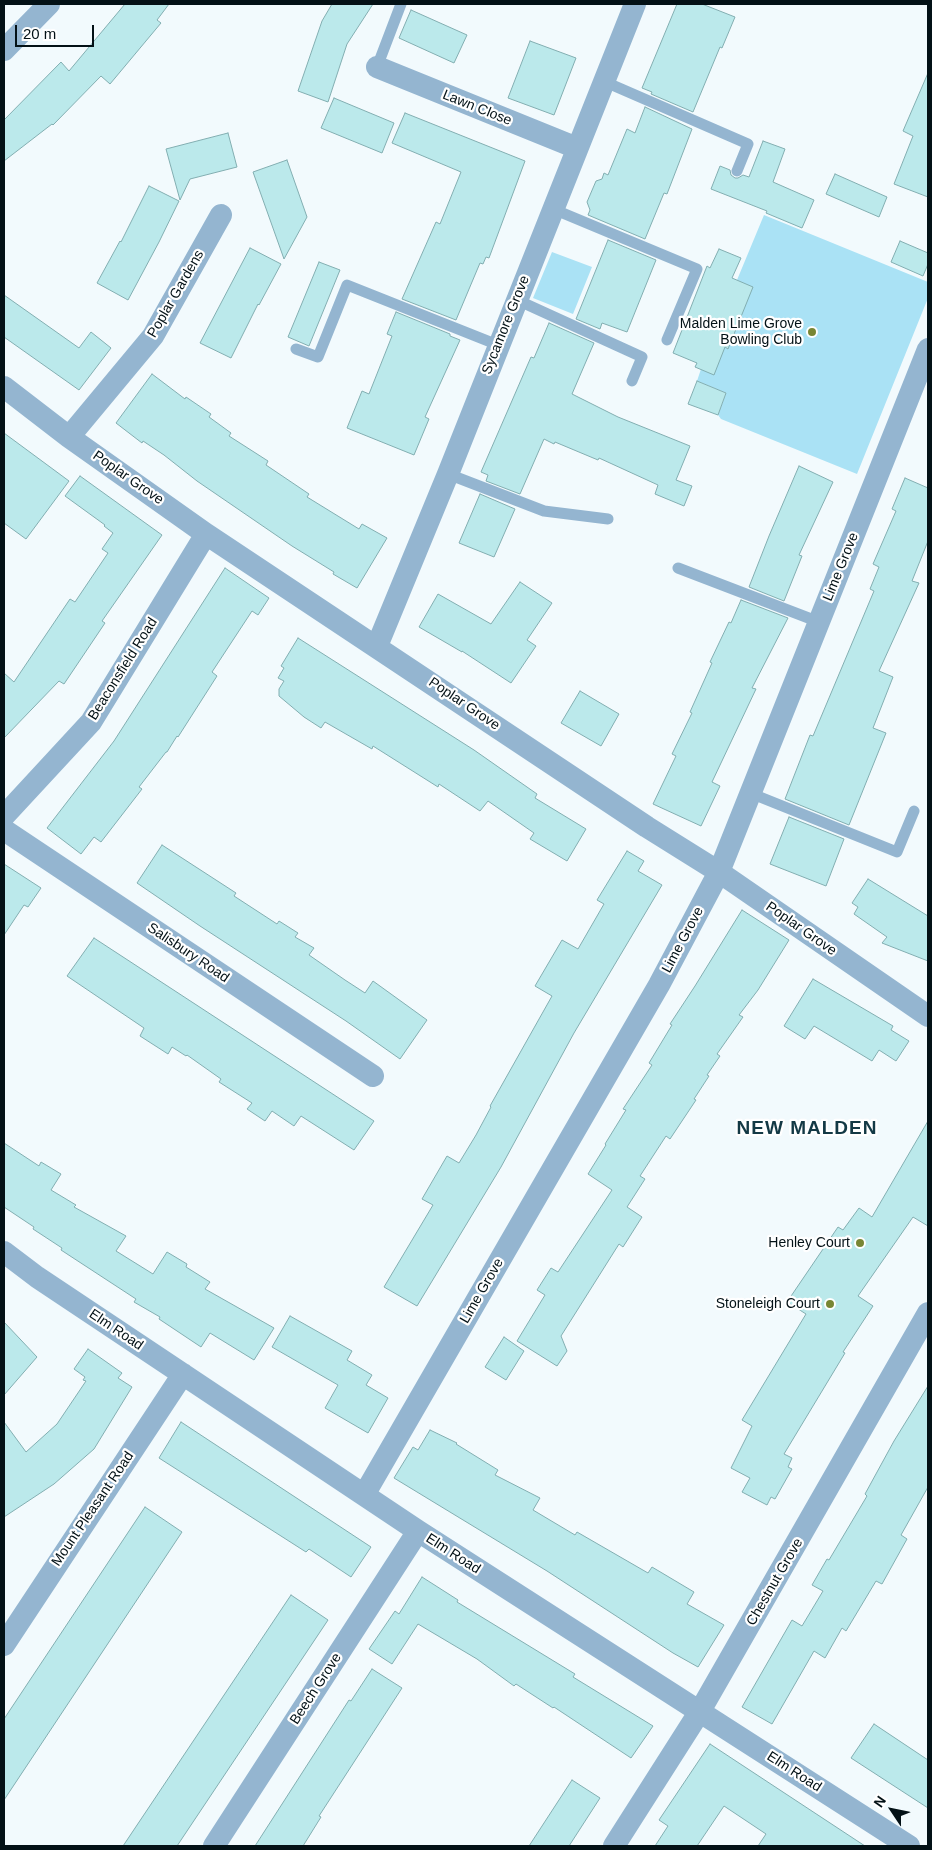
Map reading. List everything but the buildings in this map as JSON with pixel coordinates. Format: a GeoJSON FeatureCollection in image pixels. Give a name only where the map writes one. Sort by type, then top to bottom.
{"type":"FeatureCollection","features":[{"type":"Feature","properties":{"kind":"street","name":"Sycamore Grove"},"geometry":{"type":"LineString","coordinates":[[377,646],[448,474],[635,4]]}},
{"type":"Feature","properties":{"kind":"street"},"geometry":{"type":"LineString","coordinates":[[4,50],[46,5]]}},
{"type":"Feature","properties":{"kind":"street","name":"Lawn Close"},"geometry":{"type":"LineString","coordinates":[[377,67],[578,148]]}},
{"type":"Feature","properties":{"kind":"street","name":"Poplar Gardens"},"geometry":{"type":"LineString","coordinates":[[69,437],[153,336],[220,216]]}},
{"type":"Feature","properties":{"kind":"street","name":"Lime Grove"},"geometry":{"type":"LineString","coordinates":[[364,1495],[659,985],[719,872],[928,349]]}},
{"type":"Feature","properties":{"kind":"street","name":"Poplar Grove"},"geometry":{"type":"LineString","coordinates":[[4,387],[69,437],[206,534],[638,821],[719,872],[928,1016]]}},
{"type":"Feature","properties":{"kind":"street","name":"Beaconsfield Road"},"geometry":{"type":"LineString","coordinates":[[4,816],[91,722],[206,534]]}},
{"type":"Feature","properties":{"kind":"street","name":"Salisbury Road"},"geometry":{"type":"LineString","coordinates":[[4,830],[373,1076]]}},
{"type":"Feature","properties":{"kind":"street","name":"Elm Road"},"geometry":{"type":"LineString","coordinates":[[4,1252],[37,1277],[418,1531],[700,1711],[896,1843]]}},
{"type":"Feature","properties":{"kind":"street","name":"Chestnut Grove"},"geometry":{"type":"LineString","coordinates":[[614,1846],[700,1711],[928,1313]]}},
{"type":"Feature","properties":{"kind":"street","name":"Mount Pleasant Road"},"geometry":{"type":"LineString","coordinates":[[4,1645],[183,1374]]}},
{"type":"Feature","properties":{"kind":"street","name":"Beech Grove"},"geometry":{"type":"LineString","coordinates":[[214,1846],[418,1531]]}},
{"type":"Feature","properties":{"kind":"lane"},"geometry":{"type":"LineString","coordinates":[[377,67],[401,4]]}},
{"type":"Feature","properties":{"kind":"lane"},"geometry":{"type":"LineString","coordinates":[[604,81],[748,144],[737,171]]}},
{"type":"Feature","properties":{"kind":"lane"},"geometry":{"type":"LineString","coordinates":[[553,209],[696,269],[667,340]]}},
{"type":"Feature","properties":{"kind":"lane"},"geometry":{"type":"LineString","coordinates":[[296,349],[318,357],[348,284],[498,345]]}},
{"type":"Feature","properties":{"kind":"lane"},"geometry":{"type":"LineString","coordinates":[[517,300],[642,357],[632,381]]}},
{"type":"Feature","properties":{"kind":"lane"},"geometry":{"type":"LineString","coordinates":[[448,474],[544,511],[608,519]]}},
{"type":"Feature","properties":{"kind":"lane"},"geometry":{"type":"LineString","coordinates":[[678,568],[819,622]]}},
{"type":"Feature","properties":{"kind":"lane"},"geometry":{"type":"LineString","coordinates":[[750,793],[897,852],[914,811]]}},
{"type":"Feature","properties":{"kind":"shaded area","name":"Malden Lime Grove Bowling Club"},"geometry":{"type":"Polygon","coordinates":[[[764,215],[928,282],[928,298],[857,474],[721,419],[718,415],[726,393],[697,381],[701,369],[695,367],[731,278],[737,280],[764,215]]]}},
{"type":"Feature","properties":{"kind":"shaded area"},"geometry":{"type":"Polygon","coordinates":[[[552,252],[592,267],[573,314],[533,298],[552,252]]]}},
{"type":"Feature","properties":{"kind":"place","name":"Malden Lime Grove Bowling Club"},"geometry":{"type":"Point","coordinates":[812,332]}},
{"type":"Feature","properties":{"kind":"place","name":"Henley Court"},"geometry":{"type":"Point","coordinates":[860,1243]}},
{"type":"Feature","properties":{"kind":"place","name":"Stoneleigh Court"},"geometry":{"type":"Point","coordinates":[830,1304]}},
{"type":"Feature","properties":{"kind":"district","name":"NEW MALDEN"},"geometry":{"type":"Point","coordinates":[807,1129]}}]}
